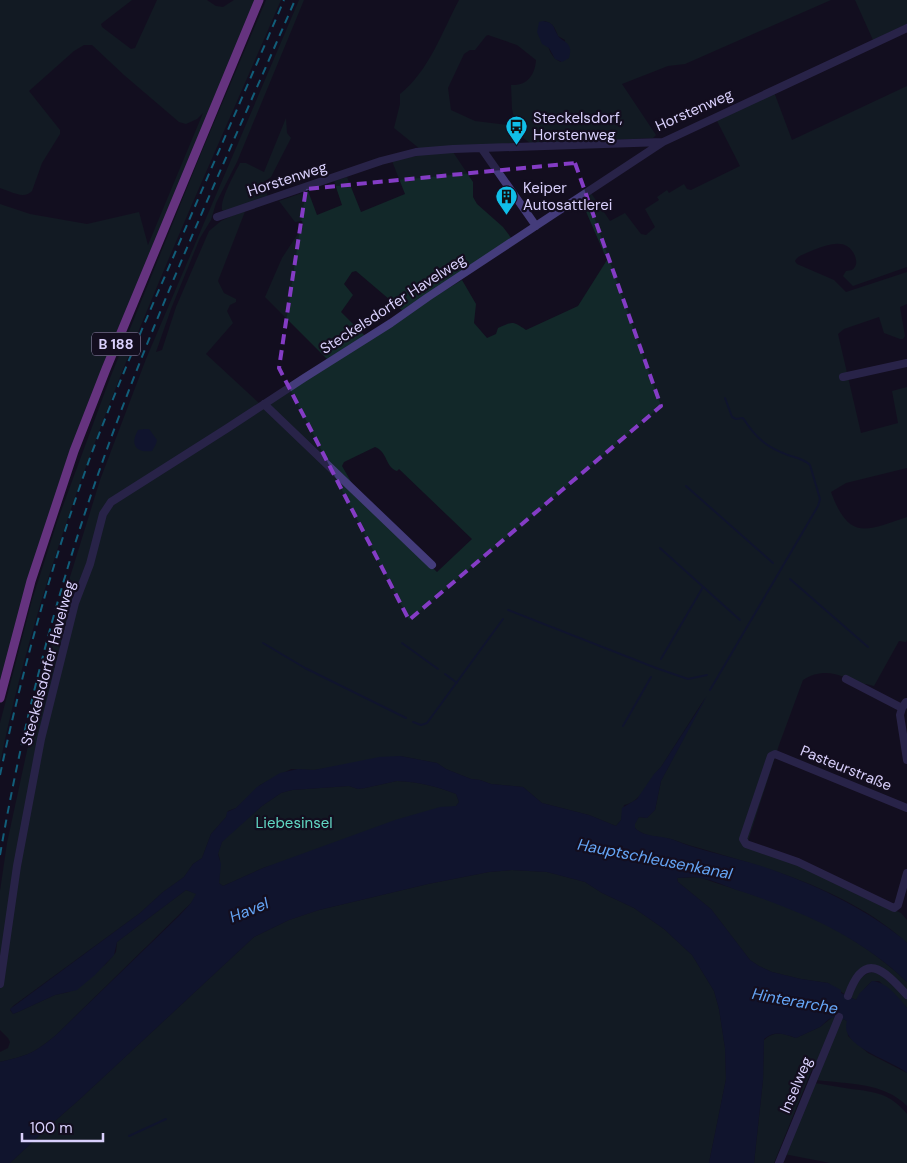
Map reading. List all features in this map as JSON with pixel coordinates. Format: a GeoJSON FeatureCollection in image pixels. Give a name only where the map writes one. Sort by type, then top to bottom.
{"type":"FeatureCollection","features":[{"type":"Feature","properties":{"kind":"main road","name":"B 188"},"geometry":{"type":"LineString","coordinates":[[0,698],[32,581],[74,451],[106,369],[259,0]]}},
{"type":"Feature","properties":{"kind":"street","name":"Horstenweg"},"geometry":{"type":"LineString","coordinates":[[217,217],[304,189],[381,161],[416,152],[663,142],[907,28]]}},
{"type":"Feature","properties":{"kind":"street","name":"Steckelsdorfer Havelweg"},"geometry":{"type":"LineString","coordinates":[[0,984],[17,866],[41,739],[75,603],[90,564],[103,514],[112,502],[391,323],[663,142]]}},
{"type":"Feature","properties":{"kind":"street"},"geometry":{"type":"LineString","coordinates":[[482,149],[536,226]]}},
{"type":"Feature","properties":{"kind":"street"},"geometry":{"type":"LineString","coordinates":[[843,377],[907,363]]}},
{"type":"Feature","properties":{"kind":"street"},"geometry":{"type":"LineString","coordinates":[[264,404],[432,565]]}},
{"type":"Feature","properties":{"kind":"street"},"geometry":{"type":"LineString","coordinates":[[846,679],[905,703],[900,715],[907,760]]}},
{"type":"Feature","properties":{"kind":"street","name":"Pasteurstraße"},"geometry":{"type":"LineString","coordinates":[[907,808],[775,754],[771,756],[743,840],[746,844],[798,862],[894,908],[898,904],[907,873]]}},
{"type":"Feature","properties":{"kind":"street"},"geometry":{"type":"LineString","coordinates":[[848,996],[854,980],[860,973],[872,967],[885,973],[907,995]]}},
{"type":"Feature","properties":{"kind":"street","name":"Inselweg"},"geometry":{"type":"LineString","coordinates":[[778,1163],[839,1017]]}},
{"type":"Feature","properties":{"kind":"highlighted area"},"geometry":{"type":"Polygon","coordinates":[[[575,163],[661,406],[409,620],[279,368],[306,189],[575,163]]]}},
{"type":"Feature","properties":{"kind":"green space"},"geometry":{"type":"Polygon","coordinates":[[[0,0],[132,0],[101,24],[102,27],[131,49],[135,48],[157,0],[207,0],[216,6],[223,7],[234,0],[255,0],[93,393],[0,684],[0,204],[30,214],[87,224],[139,212],[148,245],[203,113],[197,119],[186,124],[179,122],[92,45],[84,45],[74,51],[29,91],[60,130],[60,134],[42,163],[32,191],[29,194],[21,195],[0,188],[0,0]]]}},
{"type":"Feature","properties":{"kind":"green space"},"geometry":{"type":"Polygon","coordinates":[[[266,0],[281,0],[160,280],[85,470],[52,566],[23,664],[0,763],[0,723],[32,600],[57,522],[110,378],[202,151],[266,0]]]}},
{"type":"Feature","properties":{"kind":"green space"},"geometry":{"type":"Polygon","coordinates":[[[299,0],[304,0],[237,162],[216,203],[211,220],[200,238],[156,352],[162,350],[176,307],[209,231],[221,221],[246,209],[218,281],[224,293],[236,299],[236,302],[230,305],[227,311],[233,323],[206,354],[259,403],[109,501],[89,560],[75,592],[54,673],[104,517],[117,502],[462,280],[476,304],[474,323],[487,338],[496,334],[498,328],[507,324],[513,323],[526,330],[578,306],[607,260],[581,200],[591,193],[610,221],[625,213],[641,234],[646,235],[655,227],[645,209],[659,200],[657,197],[667,190],[669,193],[684,184],[687,189],[691,190],[740,166],[716,119],[774,92],[792,140],[907,86],[907,267],[853,286],[843,276],[846,271],[852,270],[856,264],[855,256],[847,246],[836,244],[823,246],[798,257],[795,261],[797,264],[834,280],[846,292],[907,272],[907,304],[900,307],[905,336],[903,339],[884,333],[879,317],[844,329],[838,334],[861,433],[898,423],[892,391],[907,387],[907,468],[846,483],[831,492],[845,519],[852,525],[860,528],[880,526],[907,517],[907,640],[906,642],[899,641],[874,686],[863,685],[841,676],[826,673],[803,680],[779,745],[746,847],[794,863],[901,913],[907,920],[907,943],[885,925],[862,910],[812,885],[759,866],[670,839],[641,833],[637,830],[635,824],[639,817],[647,818],[655,810],[661,781],[705,698],[645,789],[636,799],[624,805],[621,820],[616,826],[589,815],[542,803],[523,787],[491,784],[471,779],[446,769],[437,763],[400,756],[314,770],[291,769],[260,785],[236,808],[228,811],[226,817],[211,834],[202,858],[193,864],[184,877],[163,892],[140,913],[10,1010],[13,1014],[55,995],[69,992],[106,964],[116,952],[117,942],[186,890],[197,894],[191,903],[55,1036],[29,1054],[0,1062],[0,1052],[8,1048],[10,1042],[0,1030],[0,891],[7,843],[44,672],[70,577],[100,480],[146,359],[299,0]],[[375,447],[344,462],[342,466],[361,499],[437,572],[472,539],[399,469],[397,471],[393,469],[379,449],[375,447]]]}},
{"type":"Feature","properties":{"kind":"green space"},"geometry":{"type":"Polygon","coordinates":[[[459,0],[831,0],[685,64],[668,66],[622,84],[656,135],[653,138],[531,144],[521,136],[514,143],[420,149],[394,128],[400,104],[400,94],[410,85],[427,63],[459,0]],[[543,21],[546,39],[552,55],[561,62],[565,40],[558,36],[551,24],[543,21]],[[488,35],[475,50],[470,50],[464,54],[448,88],[451,110],[475,121],[516,126],[512,109],[511,85],[522,84],[532,75],[536,60],[517,45],[488,35]]]}},
{"type":"Feature","properties":{"kind":"green space"},"geometry":{"type":"Polygon","coordinates":[[[855,0],[907,0],[907,24],[873,40],[855,0]]]}},
{"type":"Feature","properties":{"kind":"green space"},"geometry":{"type":"Polygon","coordinates":[[[286,118],[287,133],[291,138],[271,177],[264,182],[268,198],[222,210],[225,193],[240,163],[246,163],[264,172],[286,118]]]}},
{"type":"Feature","properties":{"kind":"green space"},"geometry":{"type":"Polygon","coordinates":[[[453,152],[473,182],[473,197],[477,204],[503,227],[512,239],[403,311],[356,271],[352,272],[344,284],[353,295],[341,312],[365,336],[327,359],[265,297],[282,258],[303,226],[302,221],[295,222],[279,201],[308,191],[317,215],[342,205],[334,181],[347,177],[361,212],[405,194],[392,161],[426,154],[453,152]]]}},
{"type":"Feature","properties":{"kind":"green space","name":"Liebesinsel"},"geometry":{"type":"Polygon","coordinates":[[[397,781],[420,783],[456,794],[459,802],[456,806],[263,868],[223,886],[219,883],[220,860],[218,853],[222,842],[262,806],[281,793],[292,790],[349,786],[358,789],[397,781]]]}},
{"type":"Feature","properties":{"kind":"green space"},"geometry":{"type":"Polygon","coordinates":[[[512,870],[547,872],[585,882],[602,893],[634,908],[664,929],[692,955],[714,991],[725,1048],[726,1079],[709,1163],[10,1163],[42,1133],[41,1130],[55,1121],[80,1099],[254,937],[289,920],[319,910],[428,884],[489,872],[512,870]]]}},
{"type":"Feature","properties":{"kind":"green space"},"geometry":{"type":"Polygon","coordinates":[[[699,877],[785,906],[827,925],[869,951],[895,971],[907,982],[907,990],[890,973],[876,965],[862,967],[856,974],[846,995],[828,983],[772,972],[759,966],[750,960],[711,909],[678,882],[677,878],[699,877]]]}},
{"type":"Feature","properties":{"kind":"green space"},"geometry":{"type":"Polygon","coordinates":[[[875,972],[880,974],[907,998],[907,1008],[879,981],[872,981],[856,1000],[850,997],[862,977],[875,972]]]}},
{"type":"Feature","properties":{"kind":"green space"},"geometry":{"type":"Polygon","coordinates":[[[834,1016],[847,1021],[848,1036],[868,1053],[907,1073],[907,1106],[898,1098],[876,1088],[816,1080],[812,1069],[774,1163],[754,1163],[763,1080],[764,1040],[776,1034],[784,1034],[796,1038],[820,1027],[834,1016]]]}},
{"type":"Feature","properties":{"kind":"green space"},"geometry":{"type":"Polygon","coordinates":[[[815,1083],[875,1093],[888,1098],[901,1107],[907,1114],[907,1163],[830,1163],[784,1154],[815,1083]]]}},
{"type":"Feature","properties":{"kind":"water"},"geometry":{"type":"Polygon","coordinates":[[[543,21],[551,24],[559,37],[569,45],[569,58],[562,62],[555,59],[549,48],[542,44],[537,32],[539,22],[543,21]]]}},
{"type":"Feature","properties":{"kind":"water"},"geometry":{"type":"Polygon","coordinates":[[[149,429],[157,440],[152,451],[142,451],[134,443],[138,430],[149,429]]]}},
{"type":"Feature","properties":{"kind":"water"},"geometry":{"type":"Polygon","coordinates":[[[707,696],[661,781],[655,810],[647,818],[639,817],[635,828],[649,835],[669,838],[799,880],[853,906],[903,939],[907,943],[907,982],[870,952],[829,927],[808,917],[710,880],[695,877],[677,878],[678,882],[711,909],[750,960],[759,966],[772,972],[828,983],[841,990],[841,993],[856,1000],[859,994],[872,981],[883,984],[892,991],[907,1008],[907,1073],[858,1045],[846,1030],[847,1021],[837,1016],[829,1019],[820,1027],[796,1038],[772,1034],[764,1039],[763,1080],[754,1163],[709,1163],[726,1079],[725,1048],[714,991],[692,955],[664,929],[634,908],[602,893],[585,882],[547,872],[512,870],[489,872],[428,884],[319,910],[289,920],[254,937],[80,1099],[55,1121],[41,1130],[42,1133],[10,1163],[0,1163],[0,1062],[29,1054],[55,1036],[179,916],[191,903],[196,894],[186,890],[117,942],[114,955],[77,990],[55,995],[13,1014],[10,1009],[140,913],[163,892],[184,877],[193,864],[202,858],[211,834],[226,817],[227,812],[236,808],[257,787],[280,773],[298,769],[314,770],[379,757],[400,756],[437,763],[446,769],[471,779],[491,784],[523,787],[542,803],[589,815],[616,826],[621,820],[622,808],[637,799],[661,767],[707,696]],[[397,781],[358,789],[349,786],[292,790],[281,793],[262,806],[222,842],[218,854],[221,864],[219,883],[223,886],[263,868],[395,820],[440,807],[456,806],[459,802],[456,794],[449,791],[397,781]]]}},
{"type":"Feature","properties":{"kind":"waterway"},"geometry":{"type":"LineString","coordinates":[[710,690],[818,506],[820,499],[810,465],[803,460],[774,449],[762,441],[743,418],[736,419],[732,417],[725,398]]}},
{"type":"Feature","properties":{"kind":"waterway"},"geometry":{"type":"LineString","coordinates":[[686,486],[773,563]]}},
{"type":"Feature","properties":{"kind":"waterway"},"geometry":{"type":"LineString","coordinates":[[660,548],[740,620]]}},
{"type":"Feature","properties":{"kind":"waterway"},"geometry":{"type":"LineString","coordinates":[[790,579],[868,647]]}},
{"type":"Feature","properties":{"kind":"waterway"},"geometry":{"type":"LineString","coordinates":[[661,659],[703,587]]}},
{"type":"Feature","properties":{"kind":"waterway"},"geometry":{"type":"LineString","coordinates":[[508,610],[688,679],[707,675]]}},
{"type":"Feature","properties":{"kind":"waterway"},"geometry":{"type":"LineString","coordinates":[[413,722],[421,725],[427,723],[503,619]]}},
{"type":"Feature","properties":{"kind":"waterway"},"geometry":{"type":"LineString","coordinates":[[263,643],[305,668],[406,718]]}},
{"type":"Feature","properties":{"kind":"waterway"},"geometry":{"type":"LineString","coordinates":[[402,643],[438,669]]}},
{"type":"Feature","properties":{"kind":"waterway"},"geometry":{"type":"LineString","coordinates":[[445,674],[457,683]]}},
{"type":"Feature","properties":{"kind":"waterway"},"geometry":{"type":"LineString","coordinates":[[623,726],[651,677]]}},
{"type":"Feature","properties":{"kind":"waterway"},"geometry":{"type":"LineString","coordinates":[[129,1136],[166,1119]]}},
{"type":"Feature","properties":{"kind":"railway"},"geometry":{"type":"LineString","coordinates":[[0,775],[40,614],[64,534],[91,455],[141,332],[284,0]]}},
{"type":"Feature","properties":{"kind":"railway"},"geometry":{"type":"LineString","coordinates":[[0,855],[19,756],[43,657],[70,559],[102,463],[170,287],[295,0]]}},
{"type":"Feature","properties":{"kind":"place","name":"Steckelsdorf, Horstenweg"},"geometry":{"type":"Point","coordinates":[517,146]}},
{"type":"Feature","properties":{"kind":"place","name":"Keiper Autosattlerei"},"geometry":{"type":"Point","coordinates":[507,216]}},
{"type":"Feature","properties":{"kind":"water label","name":"Hauptschleusenkanal"},"geometry":{"type":"Point","coordinates":[655,859]}},
{"type":"Feature","properties":{"kind":"water label","name":"Havel"},"geometry":{"type":"Point","coordinates":[249,910]}},
{"type":"Feature","properties":{"kind":"water label","name":"Hinterarche"},"geometry":{"type":"Point","coordinates":[795,1001]}}]}
